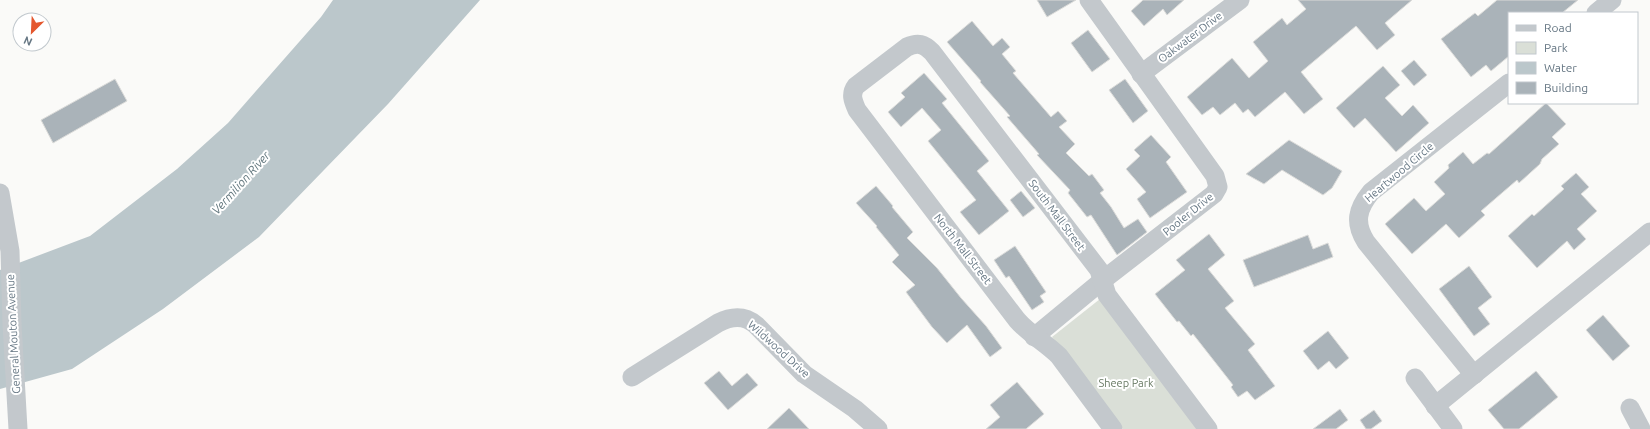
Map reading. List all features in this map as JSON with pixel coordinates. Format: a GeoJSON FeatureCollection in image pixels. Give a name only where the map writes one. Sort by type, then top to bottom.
{"type":"FeatureCollection","features":[{"type":"Feature","properties":{"kind":"street","name":"Pooler Drive"},"geometry":{"type":"LineString","coordinates":[[1034,337],[1103,280],[1214,194],[1218,187],[1215,176],[1088,0]]}},
{"type":"Feature","properties":{"kind":"street","name":"Oakwater Drive"},"geometry":{"type":"LineString","coordinates":[[1141,74],[1240,0]]}},
{"type":"Feature","properties":{"kind":"street"},"geometry":{"type":"LineString","coordinates":[[1597,12],[1612,0]]}},
{"type":"Feature","properties":{"kind":"street","name":"South Mall Street"},"geometry":{"type":"LineString","coordinates":[[884,64],[907,47],[914,44],[928,47],[1099,270],[1107,295],[1208,429]]}},
{"type":"Feature","properties":{"kind":"street","name":"North Mall Street"},"geometry":{"type":"LineString","coordinates":[[884,64],[853,90],[852,96],[857,110],[1017,320],[1034,337],[1053,349],[1059,356],[1107,427]]}},
{"type":"Feature","properties":{"kind":"street","name":"Heartwood Circle"},"geometry":{"type":"LineString","coordinates":[[1474,375],[1366,242],[1361,235],[1358,225],[1358,215],[1363,202],[1371,192],[1508,83]]}},
{"type":"Feature","properties":{"kind":"street","name":"General Mouton Avenue"},"geometry":{"type":"LineString","coordinates":[[0,192],[10,251],[12,324],[18,429]]}},
{"type":"Feature","properties":{"kind":"street"},"geometry":{"type":"LineString","coordinates":[[1435,406],[1650,232]]}},
{"type":"Feature","properties":{"kind":"street","name":"Wildwood Drive"},"geometry":{"type":"LineString","coordinates":[[632,377],[727,318],[740,317],[756,325],[804,374],[855,409],[878,429]]}},
{"type":"Feature","properties":{"kind":"street"},"geometry":{"type":"LineString","coordinates":[[1415,378],[1453,429]]}},
{"type":"Feature","properties":{"kind":"street"},"geometry":{"type":"LineString","coordinates":[[1630,408],[1641,429]]}},
{"type":"Feature","properties":{"kind":"green space","name":"Sheep Park"},"geometry":{"type":"Polygon","coordinates":[[[1100,299],[1200,429],[1123,429],[1052,337],[1100,299]]]}},
{"type":"Feature","properties":{"kind":"water","name":"Vermilion River"},"geometry":{"type":"Polygon","coordinates":[[[333,0],[480,0],[388,104],[259,237],[163,309],[72,369],[0,389],[0,270],[90,236],[177,169],[228,123],[321,17],[333,0]]]}},
{"type":"Feature","properties":{"kind":"building"},"geometry":{"type":"Polygon","coordinates":[[[1037,0],[1076,0],[1047,17],[1037,0]]]}},
{"type":"Feature","properties":{"kind":"building"},"geometry":{"type":"Polygon","coordinates":[[[1143,0],[1184,0],[1167,15],[1163,9],[1144,26],[1131,11],[1143,0]]]}},
{"type":"Feature","properties":{"kind":"building"},"geometry":{"type":"Polygon","coordinates":[[[1298,0],[1412,0],[1385,23],[1395,35],[1377,50],[1356,26],[1301,72],[1323,99],[1304,114],[1285,92],[1255,117],[1248,109],[1243,113],[1235,103],[1220,115],[1213,107],[1202,115],[1187,97],[1232,58],[1249,78],[1268,61],[1253,42],[1282,18],[1287,25],[1306,9],[1298,0]]]}},
{"type":"Feature","properties":{"kind":"building"},"geometry":{"type":"Polygon","coordinates":[[[1497,0],[1578,0],[1563,12],[1508,12],[1508,57],[1491,71],[1486,65],[1471,77],[1441,39],[1475,13],[1478,16],[1497,0]]]}},
{"type":"Feature","properties":{"kind":"building"},"geometry":{"type":"Polygon","coordinates":[[[972,21],[993,46],[1002,38],[1010,47],[1002,54],[1016,71],[1013,73],[1051,117],[1058,111],[1067,121],[1059,127],[1075,144],[1066,153],[1089,176],[1092,174],[1104,190],[1100,193],[1124,228],[1138,219],[1147,232],[1117,255],[1091,215],[1087,217],[1068,193],[1070,190],[1037,155],[1039,154],[1007,117],[1010,116],[947,42],[972,21]]]}},
{"type":"Feature","properties":{"kind":"building"},"geometry":{"type":"Polygon","coordinates":[[[1088,30],[1110,59],[1092,72],[1071,43],[1088,30]]]}},
{"type":"Feature","properties":{"kind":"building"},"geometry":{"type":"Polygon","coordinates":[[[1414,60],[1427,75],[1414,86],[1401,71],[1414,60]]]}},
{"type":"Feature","properties":{"kind":"building"},"geometry":{"type":"Polygon","coordinates":[[[1383,66],[1400,85],[1385,98],[1402,116],[1413,105],[1429,123],[1396,152],[1365,118],[1354,128],[1336,108],[1383,66]]]}},
{"type":"Feature","properties":{"kind":"building"},"geometry":{"type":"Polygon","coordinates":[[[924,73],[947,99],[942,103],[989,161],[977,171],[1009,211],[979,235],[960,212],[976,200],[928,141],[941,130],[922,108],[901,127],[888,112],[905,97],[901,93],[924,73]]]}},
{"type":"Feature","properties":{"kind":"building"},"geometry":{"type":"Polygon","coordinates":[[[115,79],[127,101],[53,143],[41,120],[115,79]]]}},
{"type":"Feature","properties":{"kind":"building"},"geometry":{"type":"Polygon","coordinates":[[[1125,79],[1148,111],[1133,123],[1109,90],[1125,79]]]}},
{"type":"Feature","properties":{"kind":"building"},"geometry":{"type":"Polygon","coordinates":[[[1545,104],[1547,104],[1566,124],[1552,137],[1559,144],[1519,183],[1517,180],[1481,211],[1485,215],[1459,238],[1446,224],[1412,254],[1385,224],[1414,198],[1426,211],[1445,194],[1434,182],[1449,168],[1448,165],[1463,152],[1473,164],[1487,153],[1489,154],[1545,104]]]}},
{"type":"Feature","properties":{"kind":"building"},"geometry":{"type":"Polygon","coordinates":[[[1151,135],[1171,157],[1166,162],[1187,192],[1150,218],[1137,199],[1146,192],[1126,169],[1140,156],[1134,150],[1151,135]]]}},
{"type":"Feature","properties":{"kind":"building"},"geometry":{"type":"Polygon","coordinates":[[[1289,140],[1342,171],[1332,188],[1323,195],[1282,170],[1264,184],[1246,174],[1289,140]]]}},
{"type":"Feature","properties":{"kind":"building"},"geometry":{"type":"Polygon","coordinates":[[[1576,173],[1589,187],[1581,194],[1597,211],[1577,229],[1586,239],[1574,250],[1567,241],[1537,268],[1508,236],[1532,214],[1534,216],[1564,189],[1561,186],[1576,173]]]}},
{"type":"Feature","properties":{"kind":"building"},"geometry":{"type":"Polygon","coordinates":[[[876,186],[913,232],[907,238],[937,268],[986,326],[1002,348],[990,357],[967,325],[947,343],[932,327],[906,292],[915,285],[892,262],[899,255],[876,227],[877,226],[856,203],[876,186]]]}},
{"type":"Feature","properties":{"kind":"building"},"geometry":{"type":"Polygon","coordinates":[[[1021,191],[1035,208],[1023,217],[1010,200],[1021,191]]]}},
{"type":"Feature","properties":{"kind":"building"},"geometry":{"type":"Polygon","coordinates":[[[1209,234],[1225,255],[1208,269],[1234,301],[1225,308],[1255,344],[1248,350],[1275,386],[1255,400],[1247,391],[1238,397],[1231,387],[1233,385],[1193,334],[1191,336],[1179,321],[1177,322],[1155,294],[1185,270],[1176,260],[1209,234]]]}},
{"type":"Feature","properties":{"kind":"building"},"geometry":{"type":"Polygon","coordinates":[[[1308,235],[1313,249],[1328,243],[1333,257],[1254,287],[1243,260],[1308,235]]]}},
{"type":"Feature","properties":{"kind":"building"},"geometry":{"type":"Polygon","coordinates":[[[1015,246],[1046,292],[1040,296],[1044,302],[1032,310],[1009,276],[1006,278],[994,260],[1015,246]]]}},
{"type":"Feature","properties":{"kind":"building"},"geometry":{"type":"Polygon","coordinates":[[[1469,266],[1492,297],[1478,308],[1490,324],[1474,336],[1439,289],[1469,266]]]}},
{"type":"Feature","properties":{"kind":"building"},"geometry":{"type":"Polygon","coordinates":[[[1603,315],[1630,346],[1613,361],[1586,330],[1603,315]]]}},
{"type":"Feature","properties":{"kind":"building"},"geometry":{"type":"Polygon","coordinates":[[[1328,331],[1349,358],[1336,369],[1329,361],[1318,370],[1303,351],[1328,331]]]}},
{"type":"Feature","properties":{"kind":"building"},"geometry":{"type":"Polygon","coordinates":[[[719,371],[732,386],[747,373],[758,385],[728,410],[704,383],[719,371]]]}},
{"type":"Feature","properties":{"kind":"building"},"geometry":{"type":"Polygon","coordinates":[[[1536,371],[1558,397],[1519,429],[1504,429],[1488,410],[1536,371]]]}},
{"type":"Feature","properties":{"kind":"building"},"geometry":{"type":"Polygon","coordinates":[[[1017,382],[1044,414],[1026,429],[986,429],[1000,417],[990,405],[1017,382]]]}},
{"type":"Feature","properties":{"kind":"building"},"geometry":{"type":"Polygon","coordinates":[[[789,408],[809,429],[767,429],[789,408]]]}},
{"type":"Feature","properties":{"kind":"building"},"geometry":{"type":"Polygon","coordinates":[[[1340,409],[1348,420],[1336,429],[1313,429],[1340,409]]]}},
{"type":"Feature","properties":{"kind":"building"},"geometry":{"type":"Polygon","coordinates":[[[1374,410],[1382,421],[1371,429],[1366,429],[1360,420],[1374,410]]]}}]}
